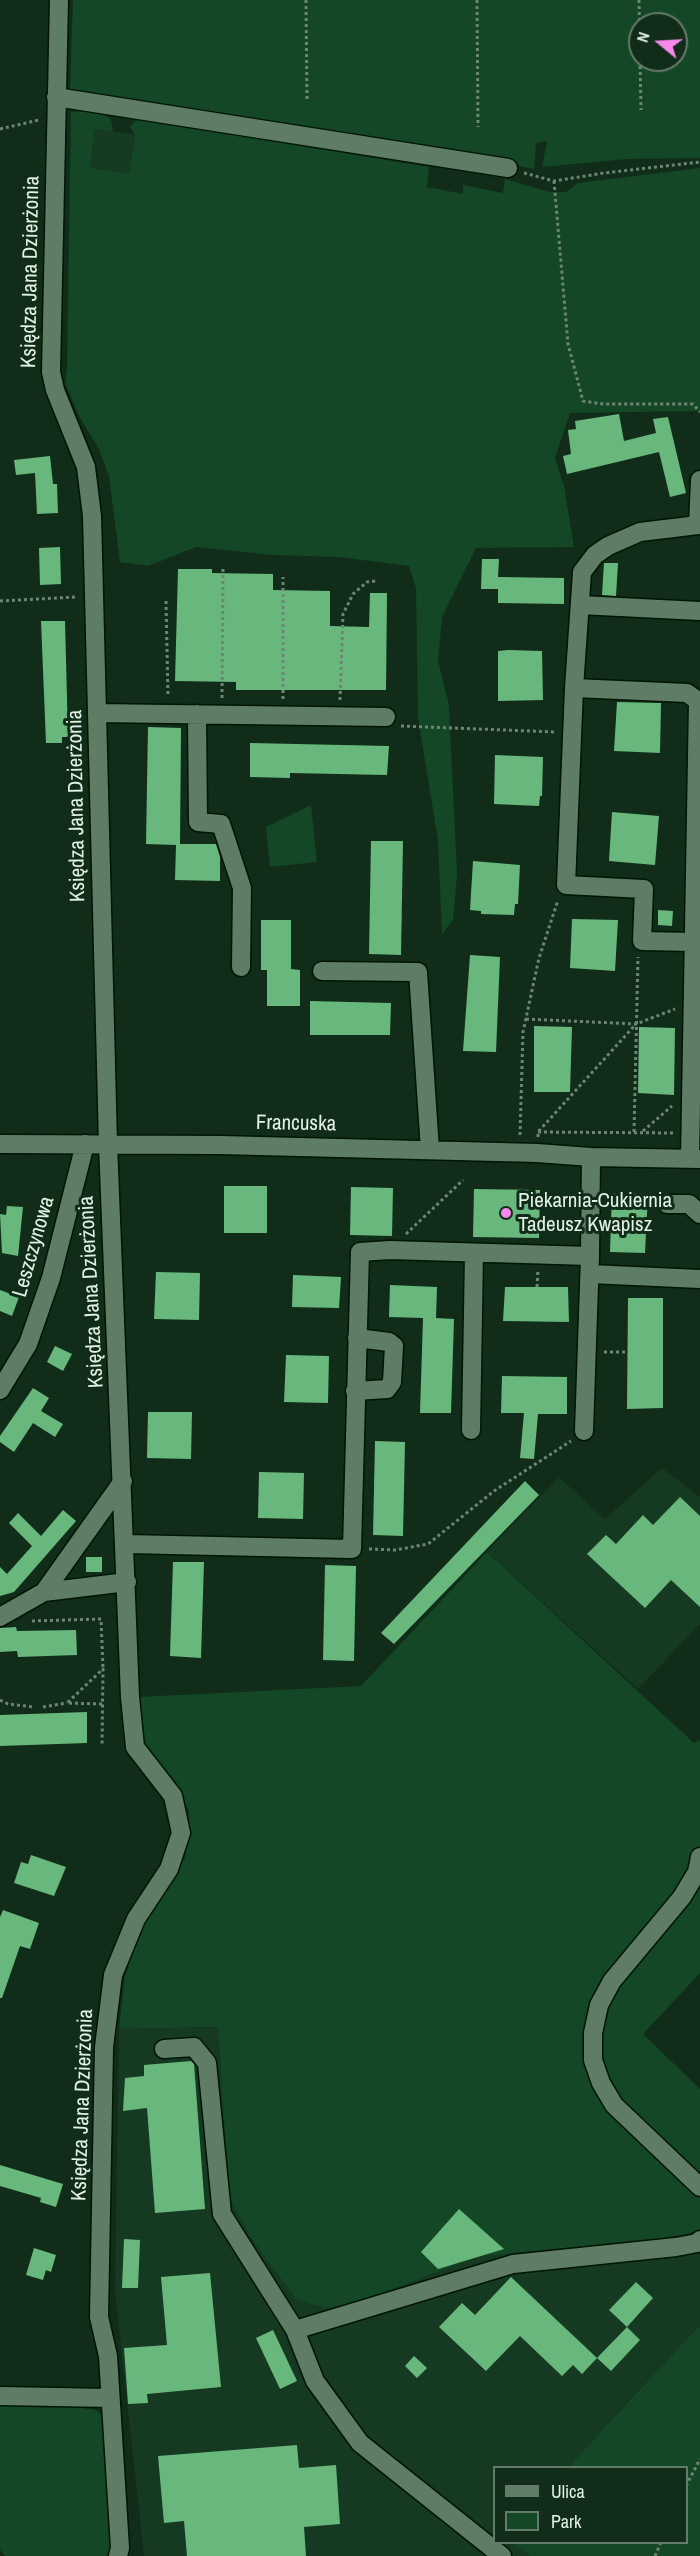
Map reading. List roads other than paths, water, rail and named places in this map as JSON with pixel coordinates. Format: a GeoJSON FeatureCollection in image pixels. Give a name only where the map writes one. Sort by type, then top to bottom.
{"type":"FeatureCollection","features":[{"type":"Feature","properties":{"kind":"street","name":"Księdza Jana Dzierżonia"},"geometry":{"type":"LineString","coordinates":[[58,0],[51,372],[86,467],[92,516],[108,1144],[126,1544],[130,1697],[135,1747],[172,1796],[181,1833],[169,1869],[136,1919],[113,1975],[104,2047],[99,2317],[108,2356],[120,2548],[118,2556]]}},
{"type":"Feature","properties":{"kind":"street"},"geometry":{"type":"LineString","coordinates":[[56,97],[508,168]]}},
{"type":"Feature","properties":{"kind":"street"},"geometry":{"type":"LineString","coordinates":[[693,942],[642,941],[644,889],[566,885],[574,688],[582,572],[595,555],[608,546],[640,532],[698,525],[700,480]]}},
{"type":"Feature","properties":{"kind":"street"},"geometry":{"type":"LineString","coordinates":[[580,605],[700,611]]}},
{"type":"Feature","properties":{"kind":"street"},"geometry":{"type":"LineString","coordinates":[[574,688],[687,693],[698,701],[692,1003],[696,1035],[690,1134],[695,1159]]}},
{"type":"Feature","properties":{"kind":"street"},"geometry":{"type":"LineString","coordinates":[[98,713],[386,717]]}},
{"type":"Feature","properties":{"kind":"street"},"geometry":{"type":"LineString","coordinates":[[197,714],[198,822],[221,824],[242,888],[241,967]]}},
{"type":"Feature","properties":{"kind":"street"},"geometry":{"type":"LineString","coordinates":[[322,971],[418,972],[430,1150]]}},
{"type":"Feature","properties":{"kind":"street","name":"Francuska"},"geometry":{"type":"LineString","coordinates":[[0,1144],[537,1152],[591,1157],[695,1159]]}},
{"type":"Feature","properties":{"kind":"street","name":"Leszczynowa"},"geometry":{"type":"LineString","coordinates":[[0,1390],[28,1344],[51,1278],[85,1144]]}},
{"type":"Feature","properties":{"kind":"street"},"geometry":{"type":"LineString","coordinates":[[584,1431],[588,1352],[591,1157]]}},
{"type":"Feature","properties":{"kind":"street"},"geometry":{"type":"LineString","coordinates":[[667,1204],[690,1204],[700,1214]]}},
{"type":"Feature","properties":{"kind":"street"},"geometry":{"type":"LineString","coordinates":[[126,1544],[352,1549],[360,1252],[390,1250],[474,1253],[700,1279]]}},
{"type":"Feature","properties":{"kind":"street"},"geometry":{"type":"LineString","coordinates":[[471,1430],[474,1253]]}},
{"type":"Feature","properties":{"kind":"street"},"geometry":{"type":"LineString","coordinates":[[355,1391],[387,1389],[392,1382],[394,1346],[389,1342],[357,1338]]}},
{"type":"Feature","properties":{"kind":"street"},"geometry":{"type":"LineString","coordinates":[[44,1592],[123,1481]]}},
{"type":"Feature","properties":{"kind":"street"},"geometry":{"type":"LineString","coordinates":[[0,1617],[44,1592],[127,1582]]}},
{"type":"Feature","properties":{"kind":"street"},"geometry":{"type":"LineString","coordinates":[[700,1857],[697,1872],[682,1897],[612,1981],[599,2005],[593,2033],[593,2060],[600,2083],[614,2105],[700,2187]]}},
{"type":"Feature","properties":{"kind":"street"},"geometry":{"type":"LineString","coordinates":[[164,2049],[194,2047],[207,2063],[222,2214],[295,2330],[315,2381],[360,2443],[502,2556]]}},
{"type":"Feature","properties":{"kind":"street"},"geometry":{"type":"LineString","coordinates":[[295,2330],[513,2264],[676,2247],[697,2243],[700,2240]]}},
{"type":"Feature","properties":{"kind":"street"},"geometry":{"type":"LineString","coordinates":[[0,2396],[110,2398]]}},
{"type":"Feature","properties":{"kind":"place","name":"Piekarnia-Cukiernia Tadeusz Kwapisz"},"geometry":{"type":"Point","coordinates":[506,1213]}}]}
